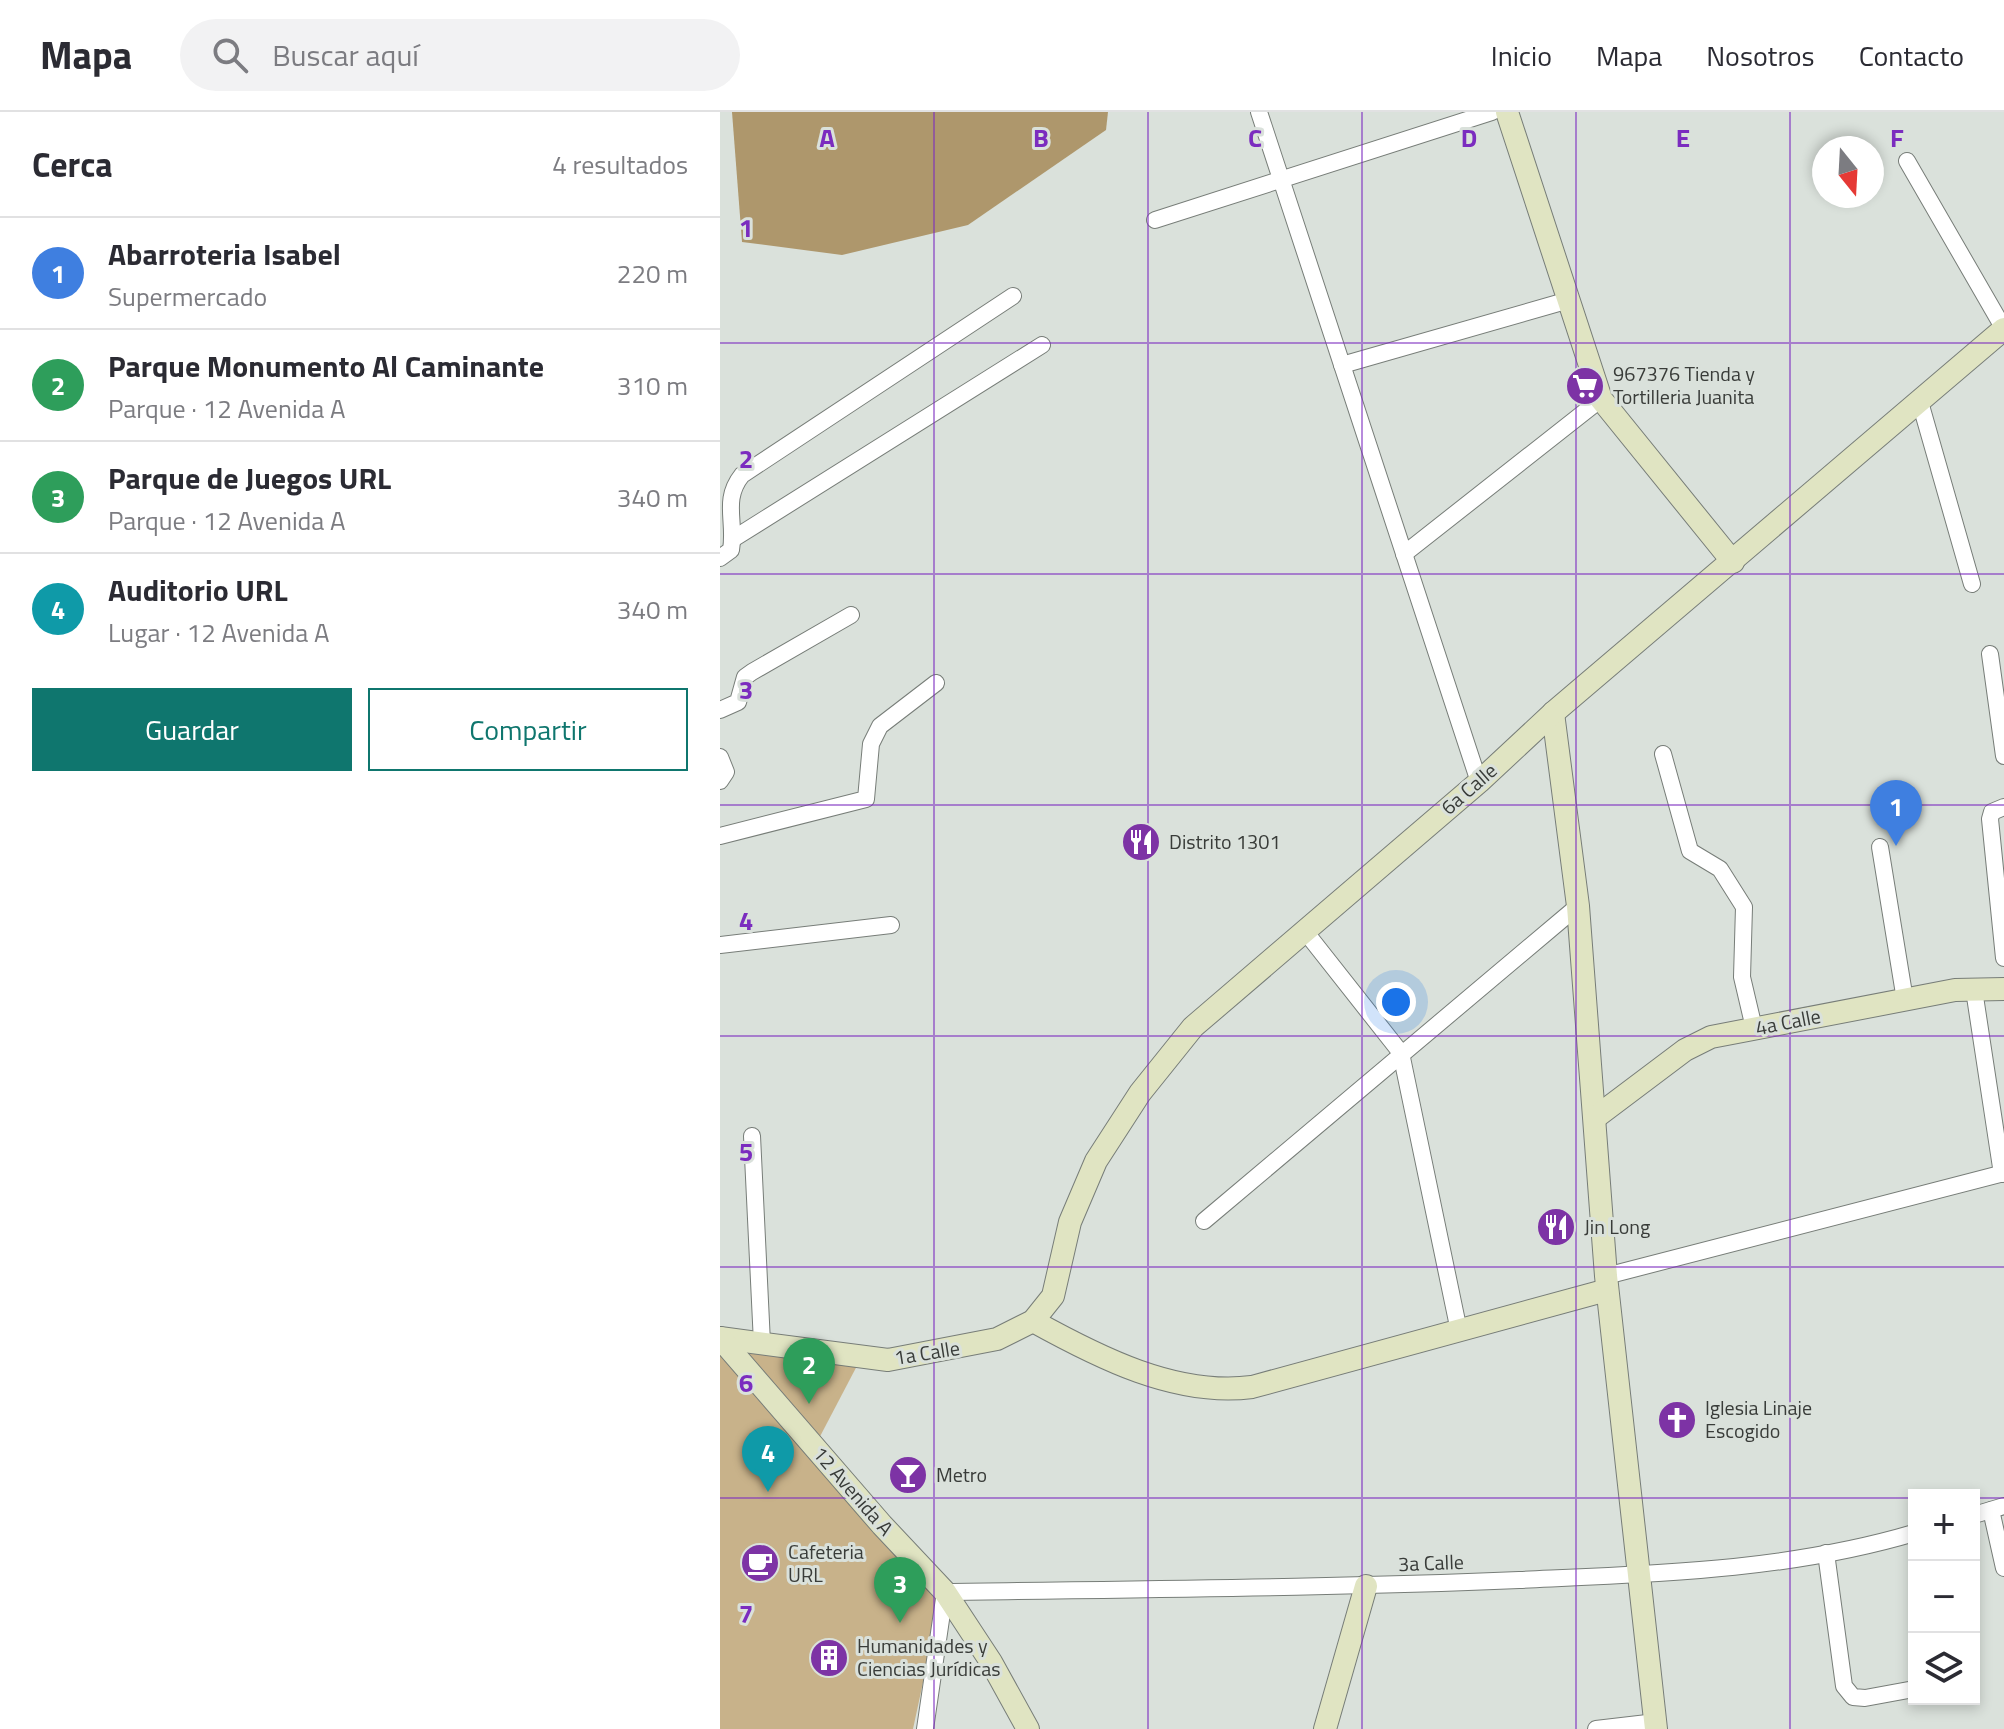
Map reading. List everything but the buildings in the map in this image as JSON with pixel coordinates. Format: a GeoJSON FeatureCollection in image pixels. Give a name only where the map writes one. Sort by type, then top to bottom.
{"type":"FeatureCollection","features":[{"type":"Feature","properties":{"kind":"street"},"geometry":{"type":"LineString","coordinates":[[1259,112],[1479,782]]}},
{"type":"Feature","properties":{"kind":"street"},"geometry":{"type":"LineString","coordinates":[[1155,220],[1280,177],[1492,112]]}},
{"type":"Feature","properties":{"kind":"street"},"geometry":{"type":"LineString","coordinates":[[1507,112],[1601,399],[1733,562]]}},
{"type":"Feature","properties":{"kind":"street"},"geometry":{"type":"LineString","coordinates":[[1907,161],[2004,329]]}},
{"type":"Feature","properties":{"kind":"street"},"geometry":{"type":"LineString","coordinates":[[720,558],[731,550],[733,539],[728,507],[732,487],[742,475],[1013,296]]}},
{"type":"Feature","properties":{"kind":"street"},"geometry":{"type":"LineString","coordinates":[[1342,365],[1569,300]]}},
{"type":"Feature","properties":{"kind":"street","name":"6a Calle"},"geometry":{"type":"LineString","coordinates":[[1033,1321],[1053,1296],[1080,1193],[1140,1093],[1193,1027],[1479,782],[1553,713],[2004,329]]}},
{"type":"Feature","properties":{"kind":"street"},"geometry":{"type":"LineString","coordinates":[[733,539],[1042,345]]}},
{"type":"Feature","properties":{"kind":"street"},"geometry":{"type":"LineString","coordinates":[[1404,554],[1601,399]]}},
{"type":"Feature","properties":{"kind":"street"},"geometry":{"type":"LineString","coordinates":[[1920,402],[1972,584]]}},
{"type":"Feature","properties":{"kind":"street"},"geometry":{"type":"LineString","coordinates":[[720,710],[738,702],[745,677],[851,615]]}},
{"type":"Feature","properties":{"kind":"street"},"geometry":{"type":"LineString","coordinates":[[1990,654],[2004,756]]}},
{"type":"Feature","properties":{"kind":"street"},"geometry":{"type":"LineString","coordinates":[[720,836],[866,799],[871,744],[880,726],[936,683]]}},
{"type":"Feature","properties":{"kind":"street"},"geometry":{"type":"LineString","coordinates":[[1553,713],[1578,906],[1606,1283],[1656,1726],[1596,1729]]}},
{"type":"Feature","properties":{"kind":"street"},"geometry":{"type":"LineString","coordinates":[[1663,754],[1690,851],[1720,869],[1744,907],[1742,977],[1754,1028]]}},
{"type":"Feature","properties":{"kind":"street"},"geometry":{"type":"LineString","coordinates":[[720,757],[726,772],[720,781]]}},
{"type":"Feature","properties":{"kind":"street"},"geometry":{"type":"LineString","coordinates":[[2004,807],[1992,812],[1990,819],[2001,903],[2004,958]]}},
{"type":"Feature","properties":{"kind":"street"},"geometry":{"type":"LineString","coordinates":[[1880,847],[1905,1000]]}},
{"type":"Feature","properties":{"kind":"street"},"geometry":{"type":"LineString","coordinates":[[1204,1221],[1578,906]]}},
{"type":"Feature","properties":{"kind":"street"},"geometry":{"type":"LineString","coordinates":[[720,945],[891,925]]}},
{"type":"Feature","properties":{"kind":"street"},"geometry":{"type":"LineString","coordinates":[[1304,930],[1401,1053],[1459,1331]]}},
{"type":"Feature","properties":{"kind":"street","name":"4a Calle"},"geometry":{"type":"LineString","coordinates":[[1596,1117],[1685,1050],[1711,1037],[1905,1000],[2004,989]]}},
{"type":"Feature","properties":{"kind":"street"},"geometry":{"type":"LineString","coordinates":[[1033,1321],[1125,1365],[1200,1389],[1226,1391],[1252,1387],[1459,1331],[1606,1283],[2003,1174],[1974,990]]}},
{"type":"Feature","properties":{"kind":"street"},"geometry":{"type":"LineString","coordinates":[[752,1136],[762,1343]]}},
{"type":"Feature","properties":{"kind":"street","name":"1a Calle"},"geometry":{"type":"LineString","coordinates":[[720,1338],[888,1360],[997,1339],[1033,1321]]}},
{"type":"Feature","properties":{"kind":"street","name":"12 Avenida A"},"geometry":{"type":"LineString","coordinates":[[720,1338],[882,1525],[945,1592],[991,1662],[1028,1729]]}},
{"type":"Feature","properties":{"kind":"street"},"geometry":{"type":"LineString","coordinates":[[1998,1508],[2004,1568]]}},
{"type":"Feature","properties":{"kind":"street","name":"3a Calle"},"geometry":{"type":"LineString","coordinates":[[945,1592],[1366,1586],[1641,1574],[1791,1561],[1908,1534]]}},
{"type":"Feature","properties":{"kind":"street"},"geometry":{"type":"LineString","coordinates":[[1826,1553],[1844,1686],[1853,1697],[1865,1698],[1908,1690]]}},
{"type":"Feature","properties":{"kind":"street"},"geometry":{"type":"LineString","coordinates":[[1325,1729],[1366,1586]]}},
{"type":"Feature","properties":{"kind":"street"},"geometry":{"type":"LineString","coordinates":[[925,1729],[945,1592]]}},
{"type":"Feature","properties":{"kind":"shaded area"},"geometry":{"type":"Polygon","coordinates":[[[732,112],[1108,112],[1106,130],[968,225],[842,255],[742,242],[732,112]]]}},
{"type":"Feature","properties":{"kind":"shaded area"},"geometry":{"type":"Polygon","coordinates":[[[728,1342],[859,1362],[815,1446],[728,1342]]]}},
{"type":"Feature","properties":{"kind":"shaded area"},"geometry":{"type":"Polygon","coordinates":[[[720,1355],[936,1594],[928,1659],[913,1729],[720,1729],[720,1355]]]}},
{"type":"Feature","properties":{"kind":"place","name":"967376 Tienda y Tortilleria Juanita"},"geometry":{"type":"Point","coordinates":[1585,386]}},
{"type":"Feature","properties":{"kind":"place","name":"Distrito 1301"},"geometry":{"type":"Point","coordinates":[1141,842]}},
{"type":"Feature","properties":{"kind":"place","name":"Abarroteria Isabel"},"geometry":{"type":"Point","coordinates":[1896,846]}},
{"type":"Feature","properties":{"kind":"place","name":"Jin Long"},"geometry":{"type":"Point","coordinates":[1556,1227]}},
{"type":"Feature","properties":{"kind":"place","name":"Parque Monumento Al Caminante"},"geometry":{"type":"Point","coordinates":[809,1404]}},
{"type":"Feature","properties":{"kind":"place","name":"Iglesia Linaje Escogido"},"geometry":{"type":"Point","coordinates":[1677,1420]}},
{"type":"Feature","properties":{"kind":"place","name":"Metro"},"geometry":{"type":"Point","coordinates":[908,1475]}},
{"type":"Feature","properties":{"kind":"place","name":"Auditorio URL"},"geometry":{"type":"Point","coordinates":[768,1492]}},
{"type":"Feature","properties":{"kind":"place","name":"Cafeteria URL"},"geometry":{"type":"Point","coordinates":[760,1563]}},
{"type":"Feature","properties":{"kind":"place","name":"Parque de Juegos URL"},"geometry":{"type":"Point","coordinates":[900,1623]}},
{"type":"Feature","properties":{"kind":"place","name":"Humanidades y Ciencias Jurídicas"},"geometry":{"type":"Point","coordinates":[829,1658]}}]}
